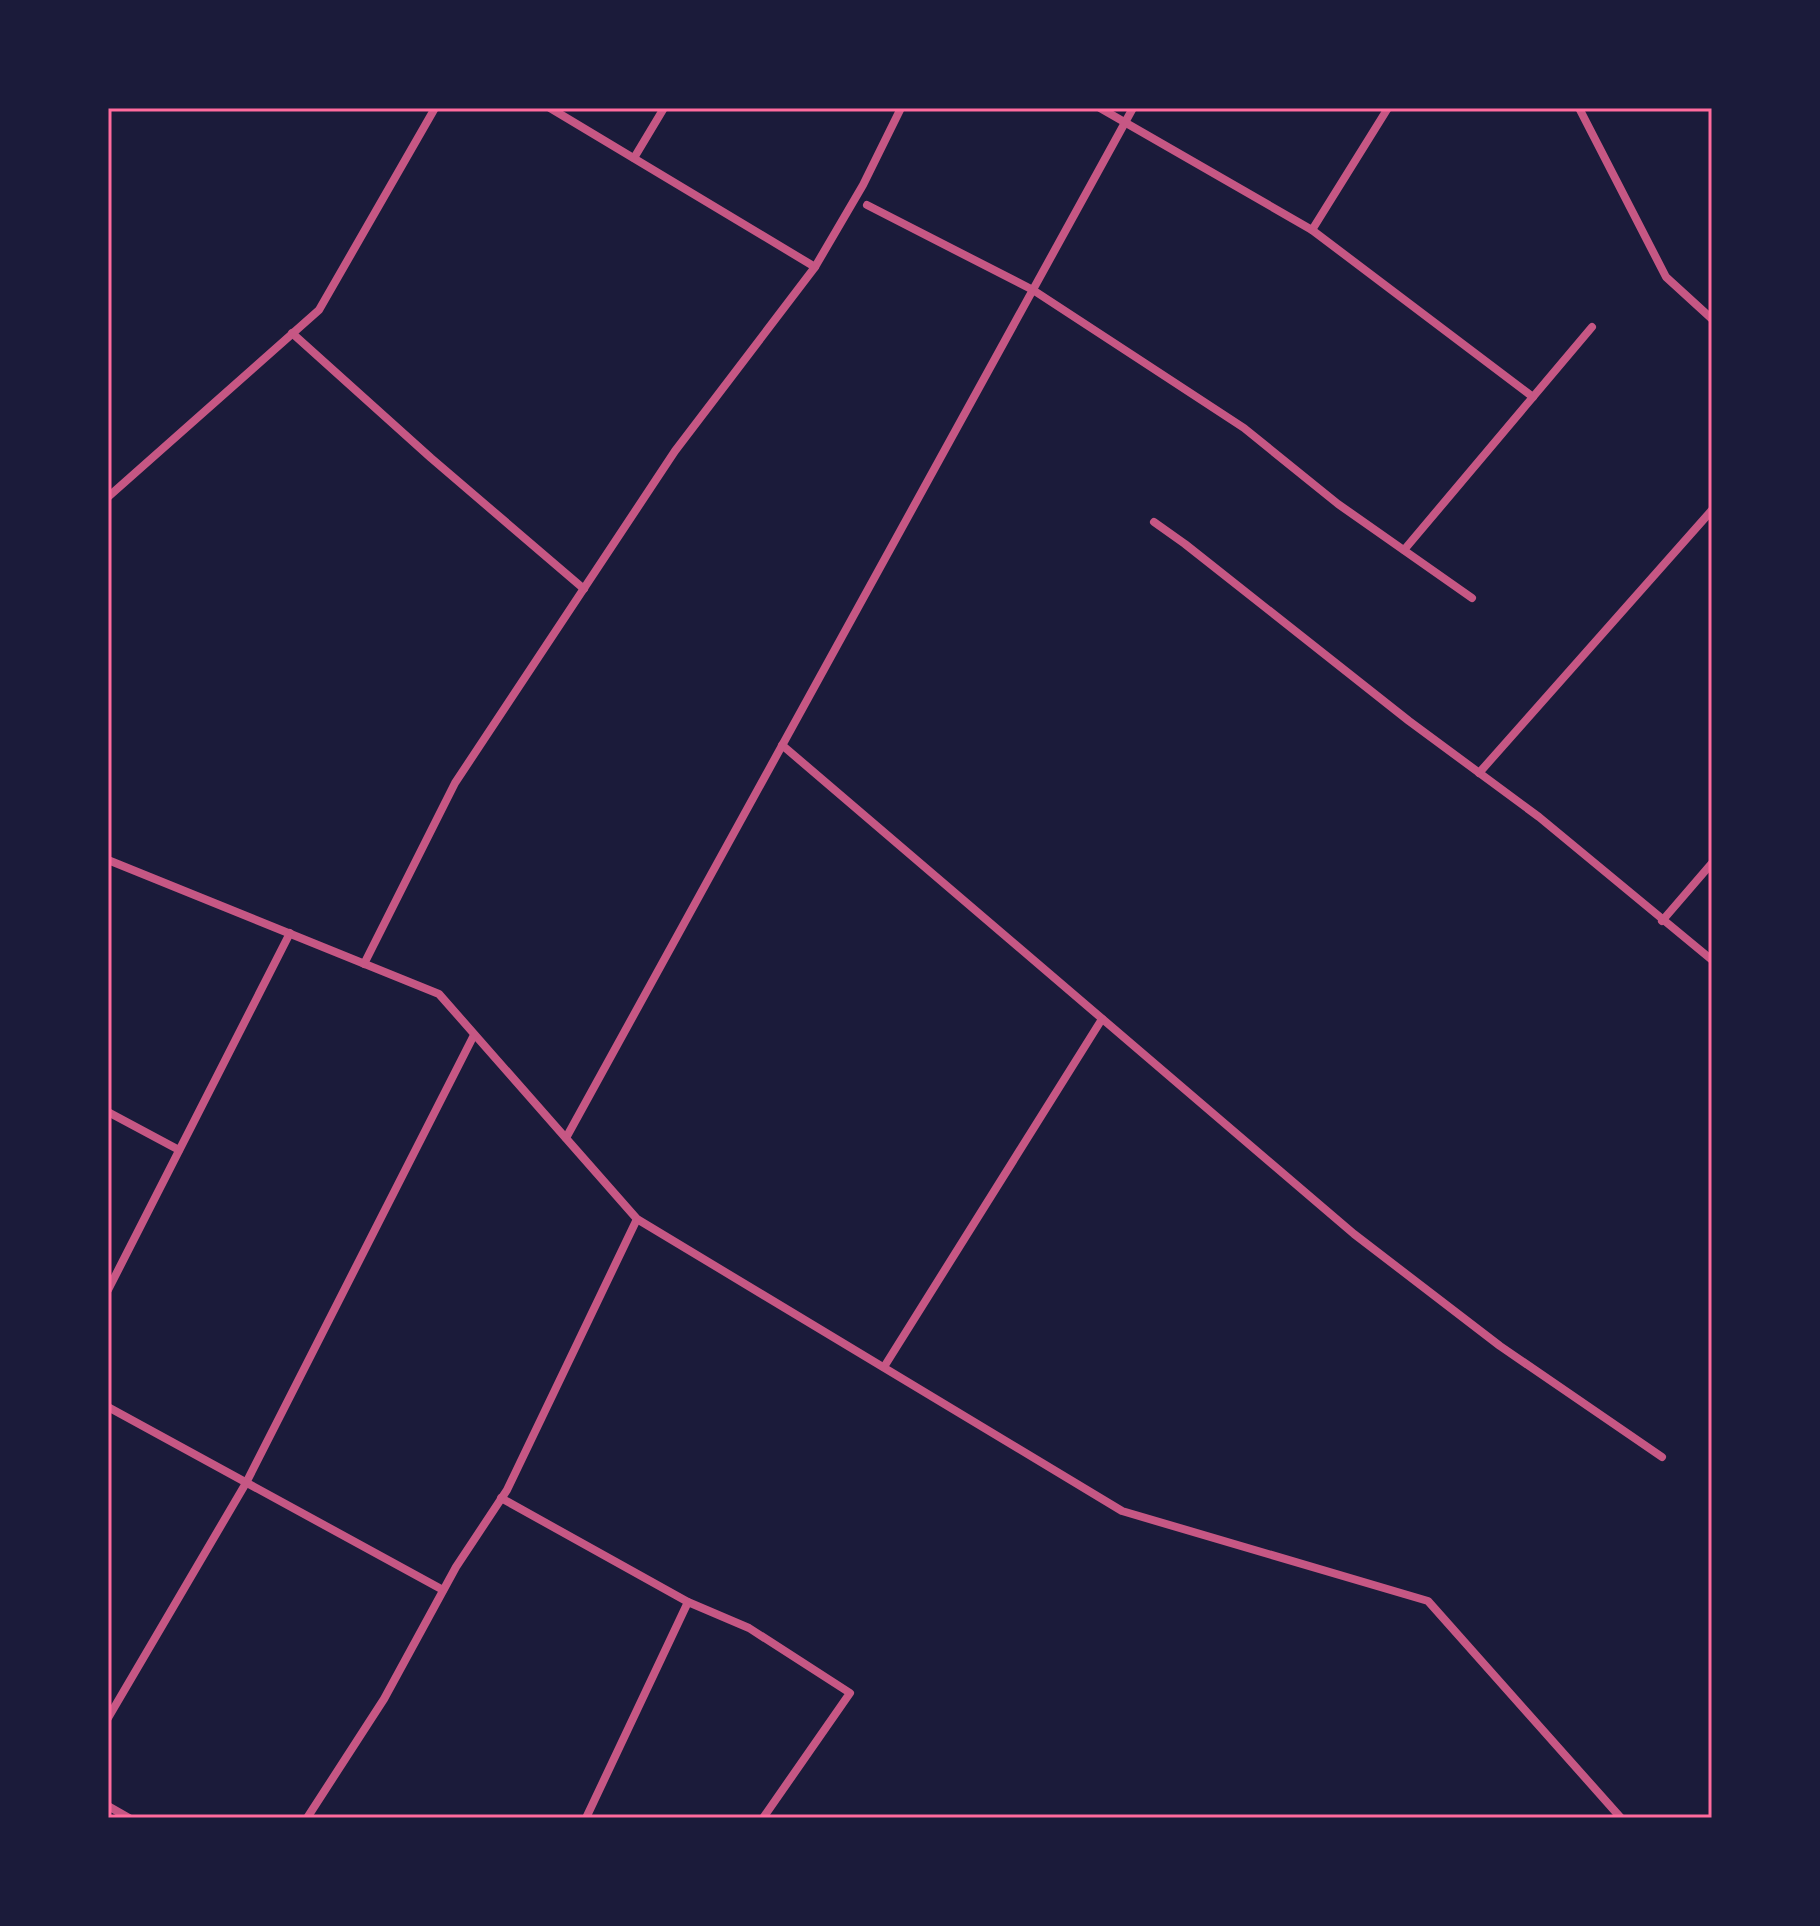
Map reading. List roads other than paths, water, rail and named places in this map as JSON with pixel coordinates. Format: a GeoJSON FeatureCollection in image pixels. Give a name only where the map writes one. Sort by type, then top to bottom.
{"type":"FeatureCollection","features":[{"type":"Feature","properties":{"kind":"street"},"geometry":{"type":"LineString","coordinates":[[108,497],[319,310],[435,108]]}},
{"type":"Feature","properties":{"kind":"street"},"geometry":{"type":"LineString","coordinates":[[550,108],[815,267]]}},
{"type":"Feature","properties":{"kind":"street"},"geometry":{"type":"LineString","coordinates":[[634,158],[664,108]]}},
{"type":"Feature","properties":{"kind":"street"},"geometry":{"type":"LineString","coordinates":[[364,964],[455,783],[675,451],[815,267],[863,185],[901,108]]}},
{"type":"Feature","properties":{"kind":"street"},"geometry":{"type":"LineString","coordinates":[[1100,108],[1312,230],[1533,397]]}},
{"type":"Feature","properties":{"kind":"street"},"geometry":{"type":"LineString","coordinates":[[566,1138],[1133,108]]}},
{"type":"Feature","properties":{"kind":"street"},"geometry":{"type":"LineString","coordinates":[[1312,230],[1388,108]]}},
{"type":"Feature","properties":{"kind":"street"},"geometry":{"type":"LineString","coordinates":[[1579,108],[1666,277],[1712,319]]}},
{"type":"Feature","properties":{"kind":"street"},"geometry":{"type":"LineString","coordinates":[[867,205],[1033,290],[1244,428],[1338,504],[1472,598]]}},
{"type":"Feature","properties":{"kind":"street"},"geometry":{"type":"LineString","coordinates":[[1404,550],[1592,327]]}},
{"type":"Feature","properties":{"kind":"street"},"geometry":{"type":"LineString","coordinates":[[292,333],[584,589]]}},
{"type":"Feature","properties":{"kind":"street"},"geometry":{"type":"LineString","coordinates":[[1479,773],[1712,510]]}},
{"type":"Feature","properties":{"kind":"street"},"geometry":{"type":"LineString","coordinates":[[1154,522],[1409,721],[1539,817],[1712,960]]}},
{"type":"Feature","properties":{"kind":"street"},"geometry":{"type":"LineString","coordinates":[[782,745],[1354,1234],[1500,1346],[1662,1457]]}},
{"type":"Feature","properties":{"kind":"street"},"geometry":{"type":"LineString","coordinates":[[108,861],[439,994],[637,1219],[1122,1511],[1428,1601],[1621,1818]]}},
{"type":"Feature","properties":{"kind":"street"},"geometry":{"type":"LineString","coordinates":[[1662,921],[1712,863]]}},
{"type":"Feature","properties":{"kind":"street"},"geometry":{"type":"LineString","coordinates":[[108,1290],[290,933]]}},
{"type":"Feature","properties":{"kind":"street"},"geometry":{"type":"LineString","coordinates":[[884,1367],[1102,1019]]}},
{"type":"Feature","properties":{"kind":"street"},"geometry":{"type":"LineString","coordinates":[[108,1718],[246,1483],[474,1035]]}},
{"type":"Feature","properties":{"kind":"street"},"geometry":{"type":"LineString","coordinates":[[108,1112],[179,1150]]}},
{"type":"Feature","properties":{"kind":"street"},"geometry":{"type":"LineString","coordinates":[[307,1818],[384,1699],[443,1590],[501,1498],[637,1219]]}},
{"type":"Feature","properties":{"kind":"street"},"geometry":{"type":"LineString","coordinates":[[108,1407],[443,1590]]}},
{"type":"Feature","properties":{"kind":"street"},"geometry":{"type":"LineString","coordinates":[[501,1498],[688,1602],[749,1628],[850,1693],[763,1818]]}},
{"type":"Feature","properties":{"kind":"street"},"geometry":{"type":"LineString","coordinates":[[586,1818],[688,1602]]}},
{"type":"Feature","properties":{"kind":"street"},"geometry":{"type":"LineString","coordinates":[[108,1806],[129,1818]]}}]}
